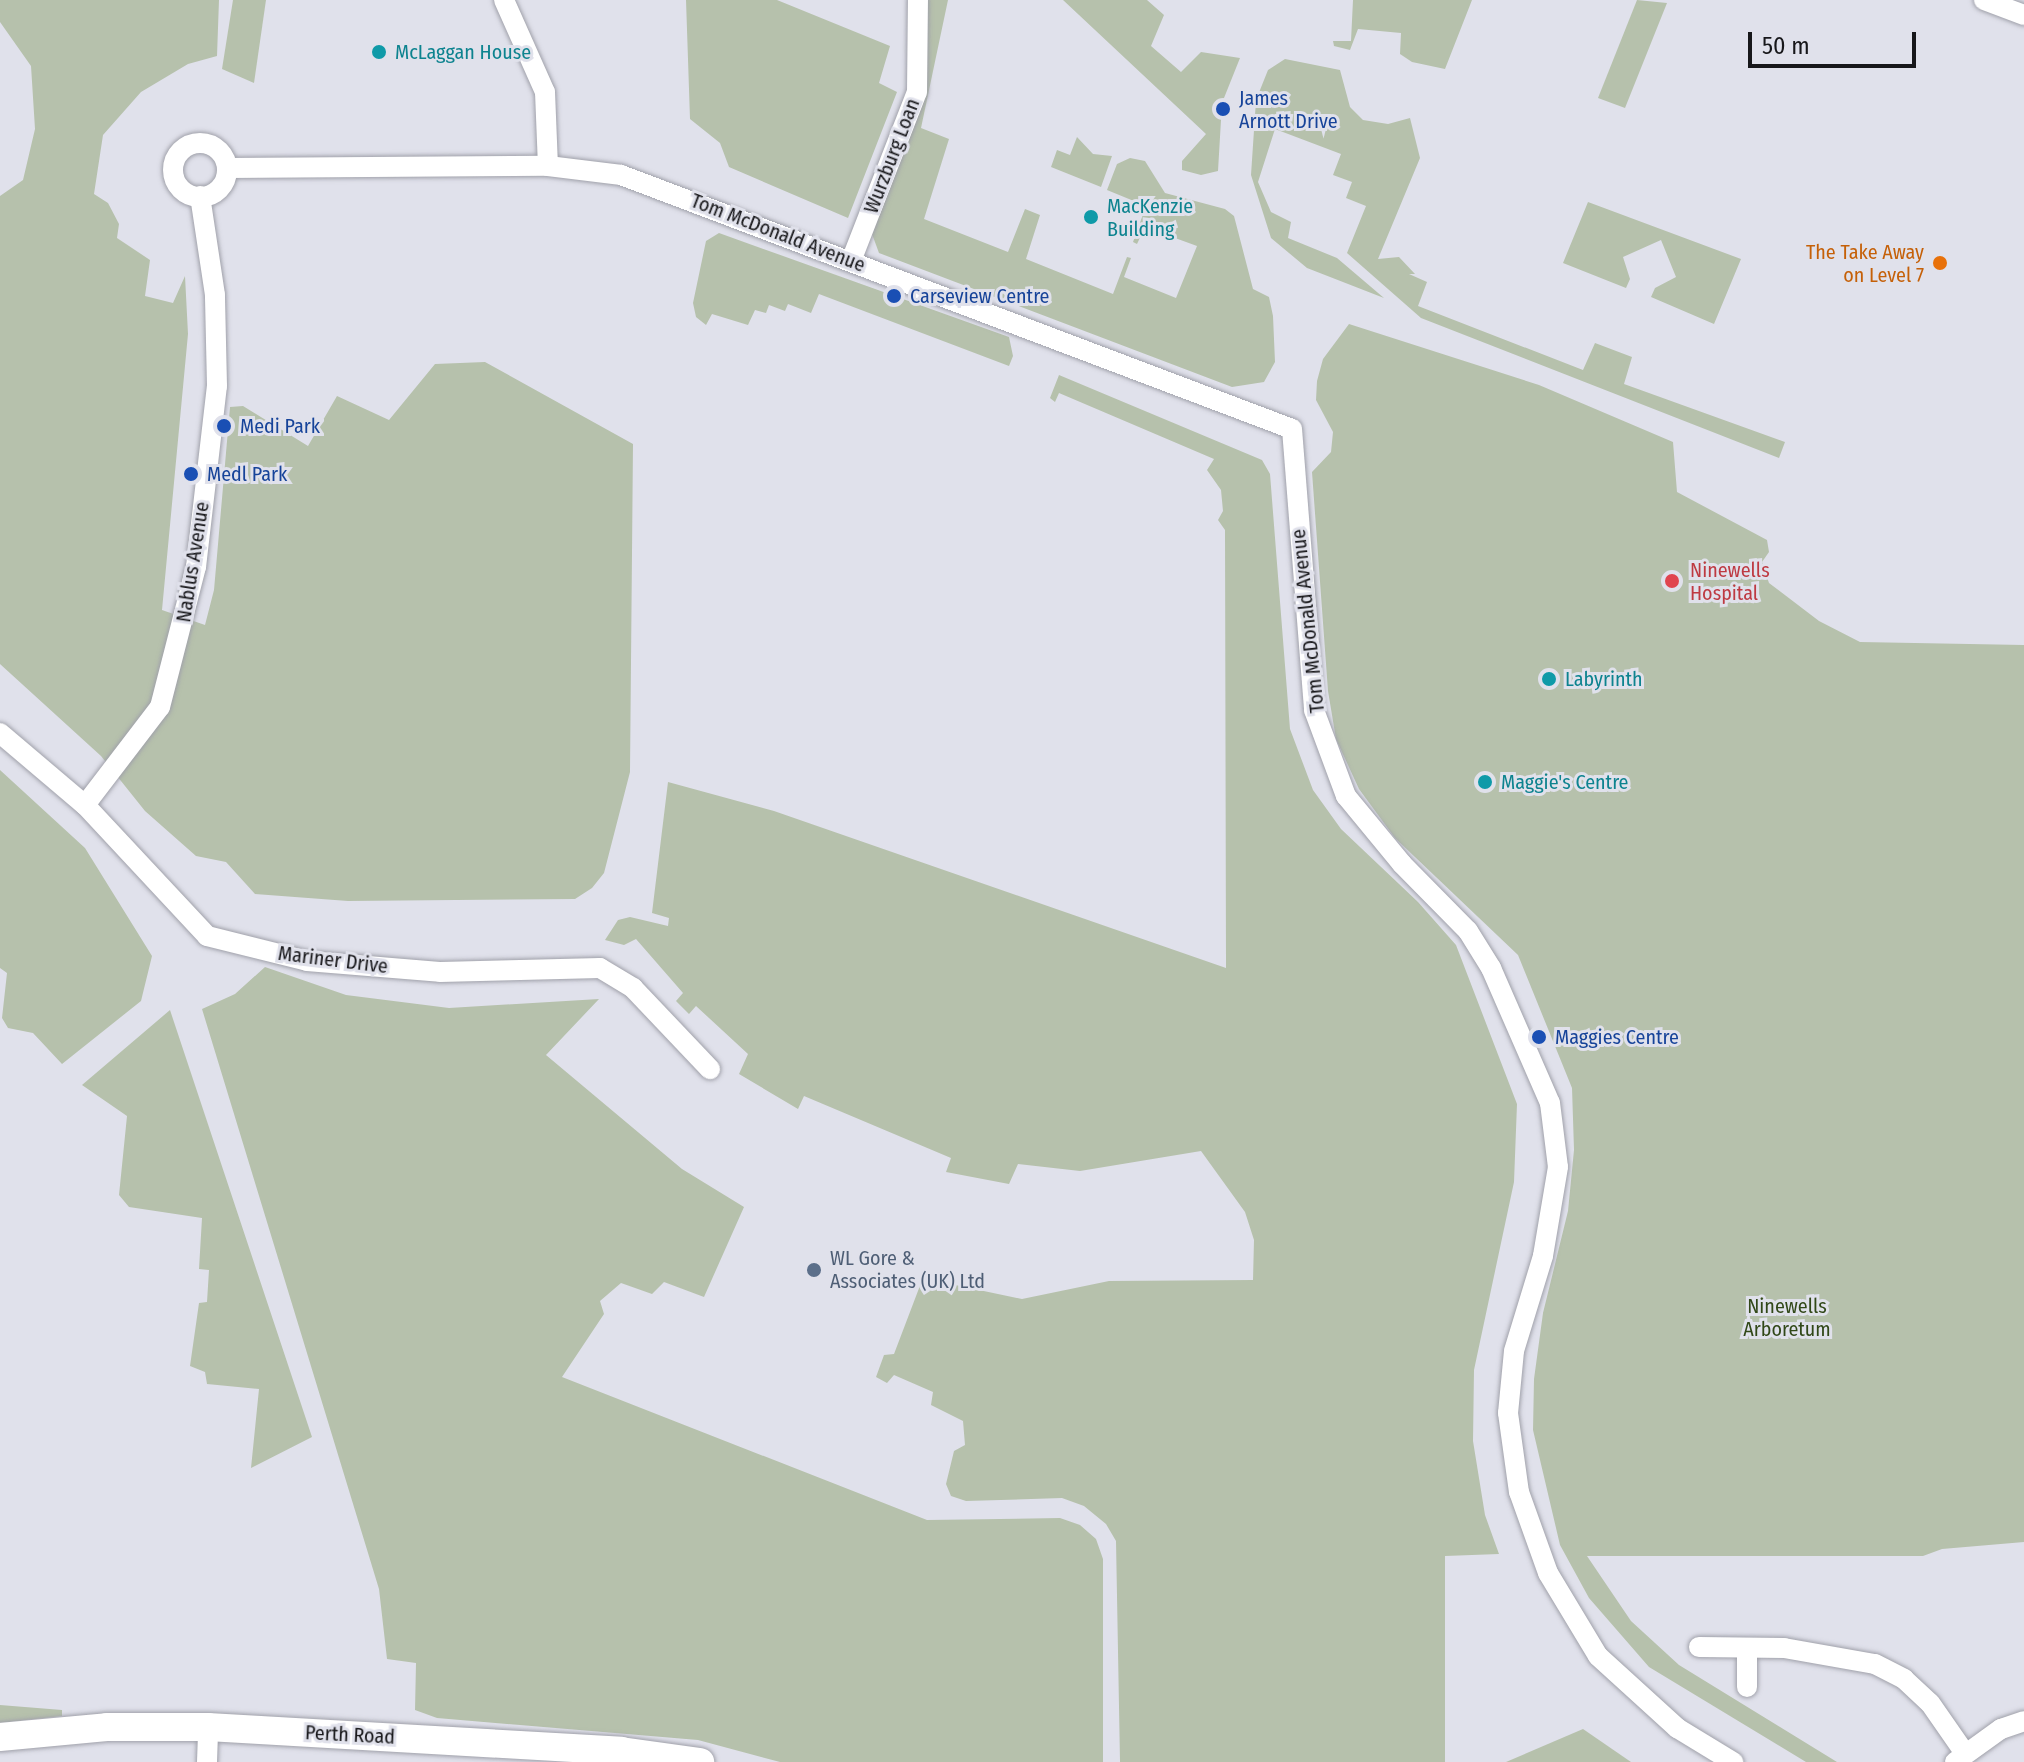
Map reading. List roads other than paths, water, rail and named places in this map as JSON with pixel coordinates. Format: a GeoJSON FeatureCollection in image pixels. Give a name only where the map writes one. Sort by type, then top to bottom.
{"type":"FeatureCollection","features":[{"type":"Feature","properties":{"kind":"street"},"geometry":{"type":"LineString","coordinates":[[504,0],[545,92],[548,166]]}},
{"type":"Feature","properties":{"kind":"street","name":"Wurzburg Loan"},"geometry":{"type":"LineString","coordinates":[[851,261],[917,92],[918,0]]}},
{"type":"Feature","properties":{"kind":"street"},"geometry":{"type":"LineString","coordinates":[[1984,0],[2024,15]]}},
{"type":"Feature","properties":{"kind":"street"},"geometry":{"type":"LineString","coordinates":[[210,144],[224,156],[227,168],[220,188],[200,196],[177,183],[174,165],[183,149],[210,144]]}},
{"type":"Feature","properties":{"kind":"street","name":"Tom McDonald Avenue"},"geometry":{"type":"LineString","coordinates":[[227,168],[548,166],[621,175],[1292,429],[1314,710],[1346,796],[1468,931],[1491,968],[1550,1103],[1558,1167],[1543,1256],[1514,1351],[1508,1413],[1519,1492],[1548,1573],[1598,1656],[1677,1728],[1733,1762]]}},
{"type":"Feature","properties":{"kind":"street","name":"Nablus Avenue"},"geometry":{"type":"LineString","coordinates":[[85,805],[160,707],[196,567],[217,386],[215,295],[200,196]]}},
{"type":"Feature","properties":{"kind":"street","name":"Mariner Drive"},"geometry":{"type":"LineString","coordinates":[[0,733],[85,805],[207,936],[307,961],[440,972],[600,968],[633,988],[710,1069]]}},
{"type":"Feature","properties":{"kind":"street"},"geometry":{"type":"LineString","coordinates":[[1699,1647],[1839,1654],[1875,1664],[1904,1679],[1930,1703],[1960,1757],[2024,1721]]}},
{"type":"Feature","properties":{"kind":"street"},"geometry":{"type":"LineString","coordinates":[[1747,1648],[1747,1687]]}},
{"type":"Feature","properties":{"kind":"street","name":"Perth Road"},"geometry":{"type":"LineString","coordinates":[[0,1737],[107,1727],[208,1727],[621,1751],[700,1762]]}},
{"type":"Feature","properties":{"kind":"street"},"geometry":{"type":"LineString","coordinates":[[207,1762],[208,1727]]}},
{"type":"Feature","properties":{"kind":"place","name":"McLaggan House"},"geometry":{"type":"Point","coordinates":[379,52]}},
{"type":"Feature","properties":{"kind":"place","name":"James Arnott Drive"},"geometry":{"type":"Point","coordinates":[1223,109]}},
{"type":"Feature","properties":{"kind":"place","name":"MacKenzie Building"},"geometry":{"type":"Point","coordinates":[1091,217]}},
{"type":"Feature","properties":{"kind":"place","name":"The Take Away on Level 7"},"geometry":{"type":"Point","coordinates":[1940,263]}},
{"type":"Feature","properties":{"kind":"place","name":"Carseview Centre"},"geometry":{"type":"Point","coordinates":[894,296]}},
{"type":"Feature","properties":{"kind":"place","name":"Medi Park"},"geometry":{"type":"Point","coordinates":[224,426]}},
{"type":"Feature","properties":{"kind":"place","name":"Medl Park"},"geometry":{"type":"Point","coordinates":[191,474]}},
{"type":"Feature","properties":{"kind":"place","name":"Ninewells Hospital"},"geometry":{"type":"Point","coordinates":[1672,581]}},
{"type":"Feature","properties":{"kind":"place","name":"Labyrinth"},"geometry":{"type":"Point","coordinates":[1549,679]}},
{"type":"Feature","properties":{"kind":"place","name":"Maggie's Centre"},"geometry":{"type":"Point","coordinates":[1485,782]}},
{"type":"Feature","properties":{"kind":"place","name":"Maggies Centre"},"geometry":{"type":"Point","coordinates":[1539,1037]}},
{"type":"Feature","properties":{"kind":"place","name":"WL Gore & Associates (UK) Ltd"},"geometry":{"type":"Point","coordinates":[814,1270]}},
{"type":"Feature","properties":{"kind":"park label","name":"Ninewells Arboretum"},"geometry":{"type":"Point","coordinates":[1787,1318]}}]}
